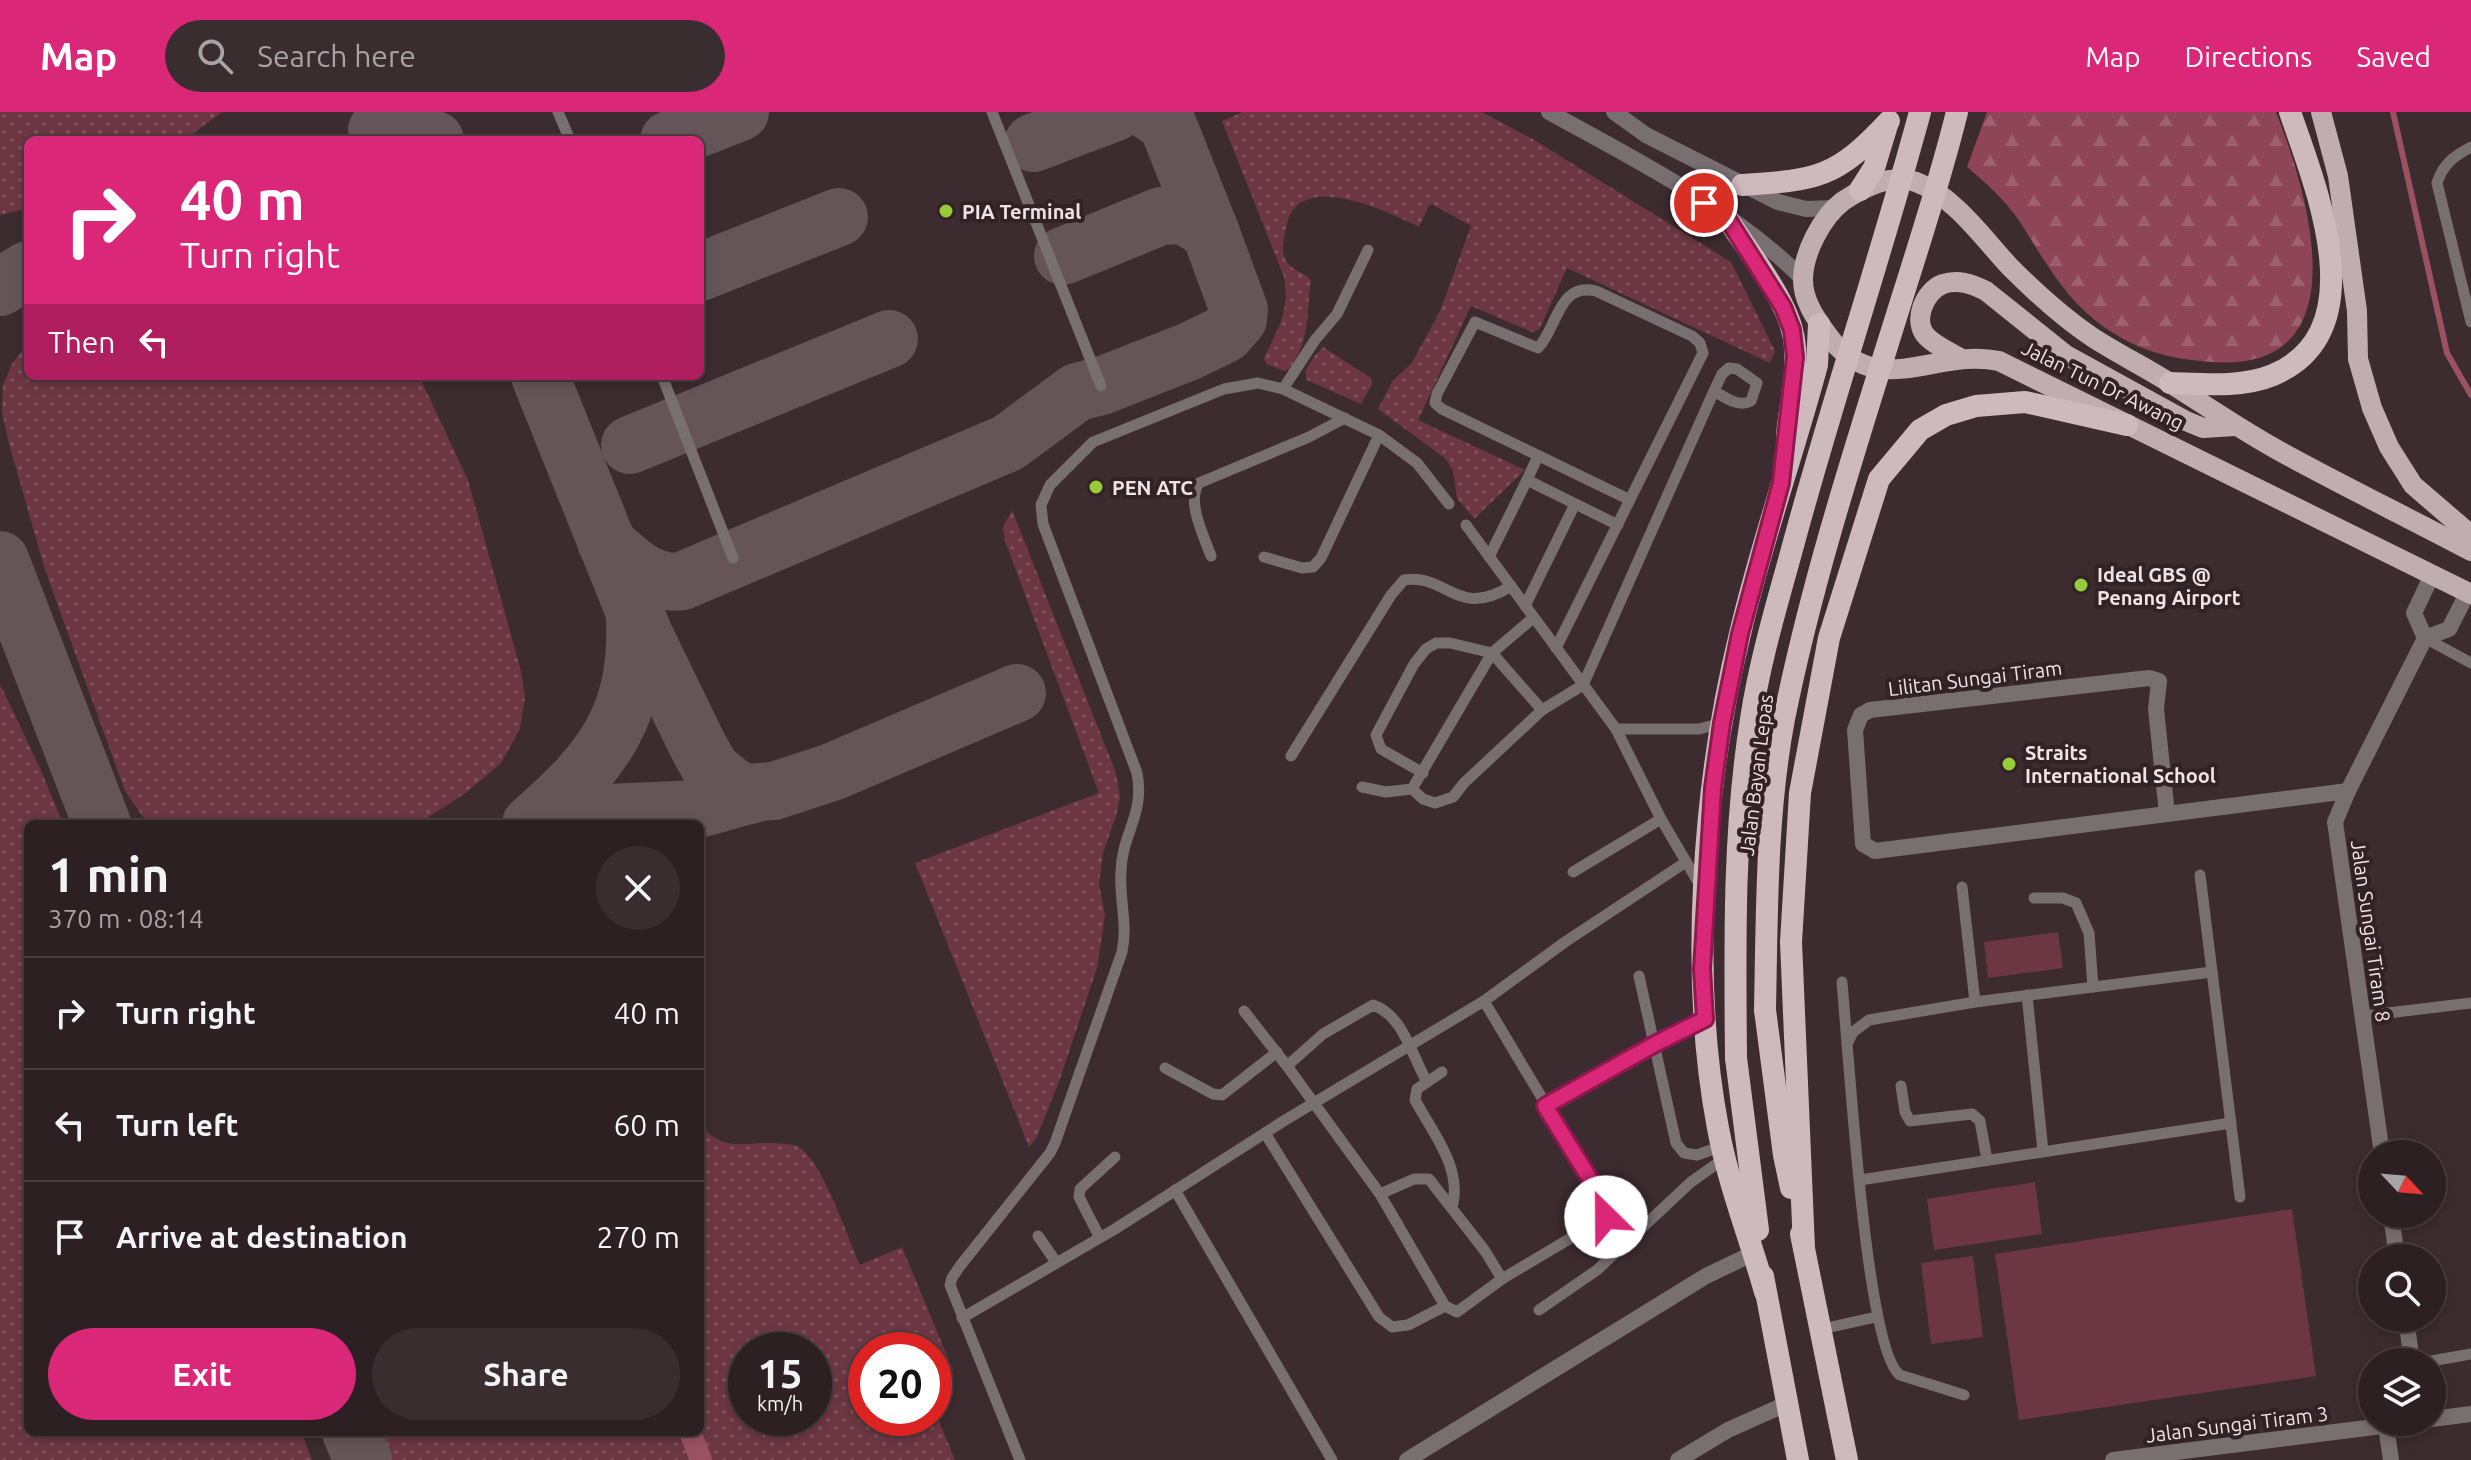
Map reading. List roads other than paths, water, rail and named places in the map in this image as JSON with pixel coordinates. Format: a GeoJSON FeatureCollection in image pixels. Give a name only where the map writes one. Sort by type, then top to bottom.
{"type":"FeatureCollection","features":[{"type":"Feature","properties":{"kind":"highway","name":"Jalan Bayan Lepas"},"geometry":{"type":"LineString","coordinates":[[1798,1460],[1765,1292],[1736,1058],[1735,881],[1742,787],[1751,718],[1766,643],[1811,479],[1920,112]]}},
{"type":"Feature","properties":{"kind":"highway","name":"Jalan Bayan Lepas"},"geometry":{"type":"LineString","coordinates":[[1847,1460],[1784,1155],[1765,1010],[1772,820],[1787,708],[1799,650],[1850,468],[1944,168],[1957,112]]}},
{"type":"Feature","properties":{"kind":"highway"},"geometry":{"type":"LineString","coordinates":[[1944,168],[1966,112]]}},
{"type":"Feature","properties":{"kind":"highway"},"geometry":{"type":"LineString","coordinates":[[2170,383],[2243,382],[2271,376],[2294,364],[2318,340],[2329,311],[2332,282],[2328,245],[2320,206],[2290,112]]}},
{"type":"Feature","properties":{"kind":"highway"},"geometry":{"type":"LineString","coordinates":[[1742,185],[1809,179],[1834,170],[1860,151],[1890,116]]}},
{"type":"Feature","properties":{"kind":"highway"},"geometry":{"type":"LineString","coordinates":[[1860,190],[1874,168],[1890,116]]}},
{"type":"Feature","properties":{"kind":"highway"},"geometry":{"type":"LineString","coordinates":[[1727,218],[1783,307],[1792,330],[1795,357],[1781,483]]}},
{"type":"Feature","properties":{"kind":"highway"},"geometry":{"type":"LineString","coordinates":[[1765,1292],[1718,1129],[1702,969],[1705,894],[1713,788],[1722,723],[1740,634],[1817,365],[1819,324]]}},
{"type":"Feature","properties":{"kind":"highway"},"geometry":{"type":"LineString","coordinates":[[1804,1248],[1791,942],[1800,793],[1829,638],[1879,479],[1920,430],[1946,415],[1976,406],[2025,402],[2127,425]]}},
{"type":"Feature","properties":{"kind":"main road"},"geometry":{"type":"LineString","coordinates":[[2321,112],[2338,176],[2357,311],[2358,359],[2372,408],[2389,447],[2413,485],[2471,535]]}},
{"type":"Feature","properties":{"kind":"main road","name":"Jalan Tun Dr Awang"},"geometry":{"type":"LineString","coordinates":[[2470,593],[1999,361],[1983,357],[1960,358],[1903,370],[1876,368],[1845,355],[1819,324],[1806,297],[1803,279],[1808,253],[1834,208],[1860,190],[1890,180],[1906,179],[1918,183],[1949,204],[2040,297],[2091,336],[2235,426],[2471,551]]}},
{"type":"Feature","properties":{"kind":"main road"},"geometry":{"type":"LineString","coordinates":[[1960,358],[1927,337],[1919,320],[1931,293],[1941,285],[1959,282],[1986,291],[2066,355],[2186,421],[2203,428],[2235,426]]}},
{"type":"Feature","properties":{"kind":"street"},"geometry":{"type":"LineString","coordinates":[[1549,112],[1633,157],[1727,218],[1768,246],[1803,279]]}},
{"type":"Feature","properties":{"kind":"street"},"geometry":{"type":"LineString","coordinates":[[1614,112],[1646,135],[1778,202],[1806,209],[1834,208]]}},
{"type":"Feature","properties":{"kind":"street"},"geometry":{"type":"LineString","coordinates":[[2425,638],[2414,613],[2432,575]]}},
{"type":"Feature","properties":{"kind":"street","name":"Jalan Sungai Tiram 8"},"geometry":{"type":"LineString","coordinates":[[2380,1140],[2335,822],[2425,638],[2449,629],[2470,593]]}},
{"type":"Feature","properties":{"kind":"street","name":"Lilitan Sungai Tiram"},"geometry":{"type":"LineString","coordinates":[[2167,814],[2156,709],[2159,681],[2149,678],[1870,710],[1861,715],[1855,730],[1863,844],[1875,851],[2167,814],[2348,791]]}},
{"type":"Feature","properties":{"kind":"street"},"geometry":{"type":"LineString","coordinates":[[1407,1460],[1706,1276],[1754,1253]]}},
{"type":"Feature","properties":{"kind":"street"},"geometry":{"type":"LineString","coordinates":[[1678,1460],[1728,1430],[1786,1404]]}},
{"type":"Feature","properties":{"kind":"street"},"geometry":{"type":"LineString","coordinates":[[2446,1417],[2471,1414]]}},
{"type":"Feature","properties":{"kind":"street","name":"Jalan Sungai Tiram 3"},"geometry":{"type":"LineString","coordinates":[[2113,1460],[2358,1429]]}},
{"type":"Feature","properties":{"kind":"street"},"geometry":{"type":"LineString","coordinates":[[2387,1436],[2391,1460]]}},
{"type":"Feature","properties":{"kind":"lane"},"geometry":{"type":"LineString","coordinates":[[558,112],[568,136]]}},
{"type":"Feature","properties":{"kind":"lane"},"geometry":{"type":"LineString","coordinates":[[992,112],[1101,386]]}},
{"type":"Feature","properties":{"kind":"lane"},"geometry":{"type":"LineString","coordinates":[[2470,318],[2437,183],[2441,170],[2455,155],[2471,147]]}},
{"type":"Feature","properties":{"kind":"lane"},"geometry":{"type":"LineString","coordinates":[[1283,389],[1315,340],[1337,314],[1368,250]]}},
{"type":"Feature","properties":{"kind":"lane"},"geometry":{"type":"LineString","coordinates":[[1556,648],[1618,525],[1703,353],[1700,343],[1692,336],[1584,288],[1573,292],[1562,305],[1538,348],[1475,322],[1435,403],[1630,500]]}},
{"type":"Feature","properties":{"kind":"lane"},"geometry":{"type":"LineString","coordinates":[[664,380],[733,558]]}},
{"type":"Feature","properties":{"kind":"lane"},"geometry":{"type":"LineString","coordinates":[[1020,1460],[951,1292],[952,1278],[1050,1153],[1122,952],[1126,932],[1122,859],[1141,793],[1137,773],[1043,524],[1041,505],[1050,485],[1093,442],[1224,389],[1258,383],[1283,389],[1379,435],[1417,463],[1449,504]]}},
{"type":"Feature","properties":{"kind":"lane"},"geometry":{"type":"LineString","coordinates":[[1412,789],[1423,799],[1435,803],[1453,797],[1473,774],[1542,710],[1583,685],[1714,391]]}},
{"type":"Feature","properties":{"kind":"lane"},"geometry":{"type":"LineString","coordinates":[[1211,556],[1194,503],[1193,491],[1199,483],[1309,437],[1345,418]]}},
{"type":"Feature","properties":{"kind":"lane"},"geometry":{"type":"LineString","coordinates":[[1264,557],[1302,568],[1313,567],[1321,558],[1379,435]]}},
{"type":"Feature","properties":{"kind":"lane"},"geometry":{"type":"LineString","coordinates":[[1489,557],[1538,456]]}},
{"type":"Feature","properties":{"kind":"lane"},"geometry":{"type":"LineString","coordinates":[[1527,480],[1618,525]]}},
{"type":"Feature","properties":{"kind":"lane"},"geometry":{"type":"LineString","coordinates":[[1525,606],[1575,504]]}},
{"type":"Feature","properties":{"kind":"lane"},"geometry":{"type":"LineString","coordinates":[[1466,525],[1616,729],[1661,819],[1705,894]]}},
{"type":"Feature","properties":{"kind":"lane"},"geometry":{"type":"LineString","coordinates":[[1291,756],[1391,595],[1404,580],[1424,580],[1463,599],[1475,600],[1511,586]]}},
{"type":"Feature","properties":{"kind":"lane"},"geometry":{"type":"LineString","coordinates":[[1362,787],[1391,792],[1412,789],[1492,653],[1533,618]]}},
{"type":"Feature","properties":{"kind":"lane"},"geometry":{"type":"LineString","coordinates":[[2425,638],[2471,663]]}},
{"type":"Feature","properties":{"kind":"lane"},"geometry":{"type":"LineString","coordinates":[[1423,773],[1381,749],[1376,735],[1407,677],[1426,649],[1436,643],[1450,643],[1492,653],[1542,710]]}},
{"type":"Feature","properties":{"kind":"lane"},"geometry":{"type":"LineString","coordinates":[[1616,729],[1699,729],[1722,723]]}},
{"type":"Feature","properties":{"kind":"lane"},"geometry":{"type":"LineString","coordinates":[[1573,872],[1661,819]]}},
{"type":"Feature","properties":{"kind":"lane"},"geometry":{"type":"LineString","coordinates":[[962,1318],[1484,1001],[1565,942],[1686,862]]}},
{"type":"Feature","properties":{"kind":"lane"},"geometry":{"type":"LineString","coordinates":[[2200,875],[2240,1197]]}},
{"type":"Feature","properties":{"kind":"lane"},"geometry":{"type":"LineString","coordinates":[[1962,887],[1975,1002]]}},
{"type":"Feature","properties":{"kind":"lane"},"geometry":{"type":"LineString","coordinates":[[2034,898],[2063,898],[2076,903],[2089,933],[2093,987]]}},
{"type":"Feature","properties":{"kind":"lane"},"geometry":{"type":"LineString","coordinates":[[1847,1044],[1853,1032],[1869,1020],[1975,1002],[2212,972]]}},
{"type":"Feature","properties":{"kind":"lane"},"geometry":{"type":"LineString","coordinates":[[1639,976],[1676,1143],[1684,1153],[1724,1152]]}},
{"type":"Feature","properties":{"kind":"lane"},"geometry":{"type":"LineString","coordinates":[[1842,982],[1876,1317],[1892,1370],[1964,1395]]}},
{"type":"Feature","properties":{"kind":"lane"},"geometry":{"type":"LineString","coordinates":[[2027,995],[2043,1151]]}},
{"type":"Feature","properties":{"kind":"lane"},"geometry":{"type":"LineString","coordinates":[[1244,1011],[1380,1194],[1445,1306],[1457,1312],[1502,1279],[1606,1217],[1609,1210],[1484,1001]]}},
{"type":"Feature","properties":{"kind":"lane"},"geometry":{"type":"LineString","coordinates":[[2363,1016],[2471,1003]]}},
{"type":"Feature","properties":{"kind":"lane"},"geometry":{"type":"LineString","coordinates":[[1287,1066],[1323,1034],[1373,1005],[1383,1008],[1395,1018],[1427,1082]]}},
{"type":"Feature","properties":{"kind":"lane"},"geometry":{"type":"LineString","coordinates":[[1545,1106],[1705,1019]]}},
{"type":"Feature","properties":{"kind":"lane"},"geometry":{"type":"LineString","coordinates":[[1165,1068],[1213,1094],[1222,1095],[1277,1052]]}},
{"type":"Feature","properties":{"kind":"lane"},"geometry":{"type":"LineString","coordinates":[[1442,1072],[1417,1089],[1415,1100],[1451,1166],[1456,1181],[1452,1207]]}},
{"type":"Feature","properties":{"kind":"lane"},"geometry":{"type":"LineString","coordinates":[[1901,1086],[1907,1120],[1972,1114],[1977,1117],[1987,1160]]}},
{"type":"Feature","properties":{"kind":"lane"},"geometry":{"type":"LineString","coordinates":[[1860,1180],[2231,1123]]}},
{"type":"Feature","properties":{"kind":"lane"},"geometry":{"type":"LineString","coordinates":[[1265,1133],[1379,1317],[1392,1327],[1408,1325],[1445,1306]]}},
{"type":"Feature","properties":{"kind":"lane"},"geometry":{"type":"LineString","coordinates":[[1539,1310],[1597,1270],[1724,1152]]}},
{"type":"Feature","properties":{"kind":"lane"},"geometry":{"type":"LineString","coordinates":[[1099,1236],[1079,1197],[1080,1189],[1115,1157]]}},
{"type":"Feature","properties":{"kind":"lane"},"geometry":{"type":"LineString","coordinates":[[1380,1194],[1414,1179],[1429,1179],[1502,1279]]}},
{"type":"Feature","properties":{"kind":"lane"},"geometry":{"type":"LineString","coordinates":[[1175,1190],[1332,1460]]}},
{"type":"Feature","properties":{"kind":"lane"},"geometry":{"type":"LineString","coordinates":[[1038,1236],[1056,1262]]}},
{"type":"Feature","properties":{"kind":"lane"},"geometry":{"type":"LineString","coordinates":[[1822,1329],[1876,1317]]}},
{"type":"Feature","properties":{"kind":"lane"},"geometry":{"type":"LineString","coordinates":[[2446,1358],[2471,1354]]}},
{"type":"Feature","properties":{"kind":"waterway"},"geometry":{"type":"LineString","coordinates":[[2393,112],[2447,353],[2471,395]]}},
{"type":"Feature","properties":{"kind":"waterway"},"geometry":{"type":"LineString","coordinates":[[692,1436],[701,1460]]}},
{"type":"Feature","properties":{"kind":"place","name":"PIA Terminal"},"geometry":{"type":"Point","coordinates":[946,211]}},
{"type":"Feature","properties":{"kind":"place","name":"PEN ATC"},"geometry":{"type":"Point","coordinates":[1096,487]}},
{"type":"Feature","properties":{"kind":"place","name":"Ideal GBS @ Penang Airport"},"geometry":{"type":"Point","coordinates":[2081,585]}},
{"type":"Feature","properties":{"kind":"place","name":"Straits International School"},"geometry":{"type":"Point","coordinates":[2009,764]}}]}
